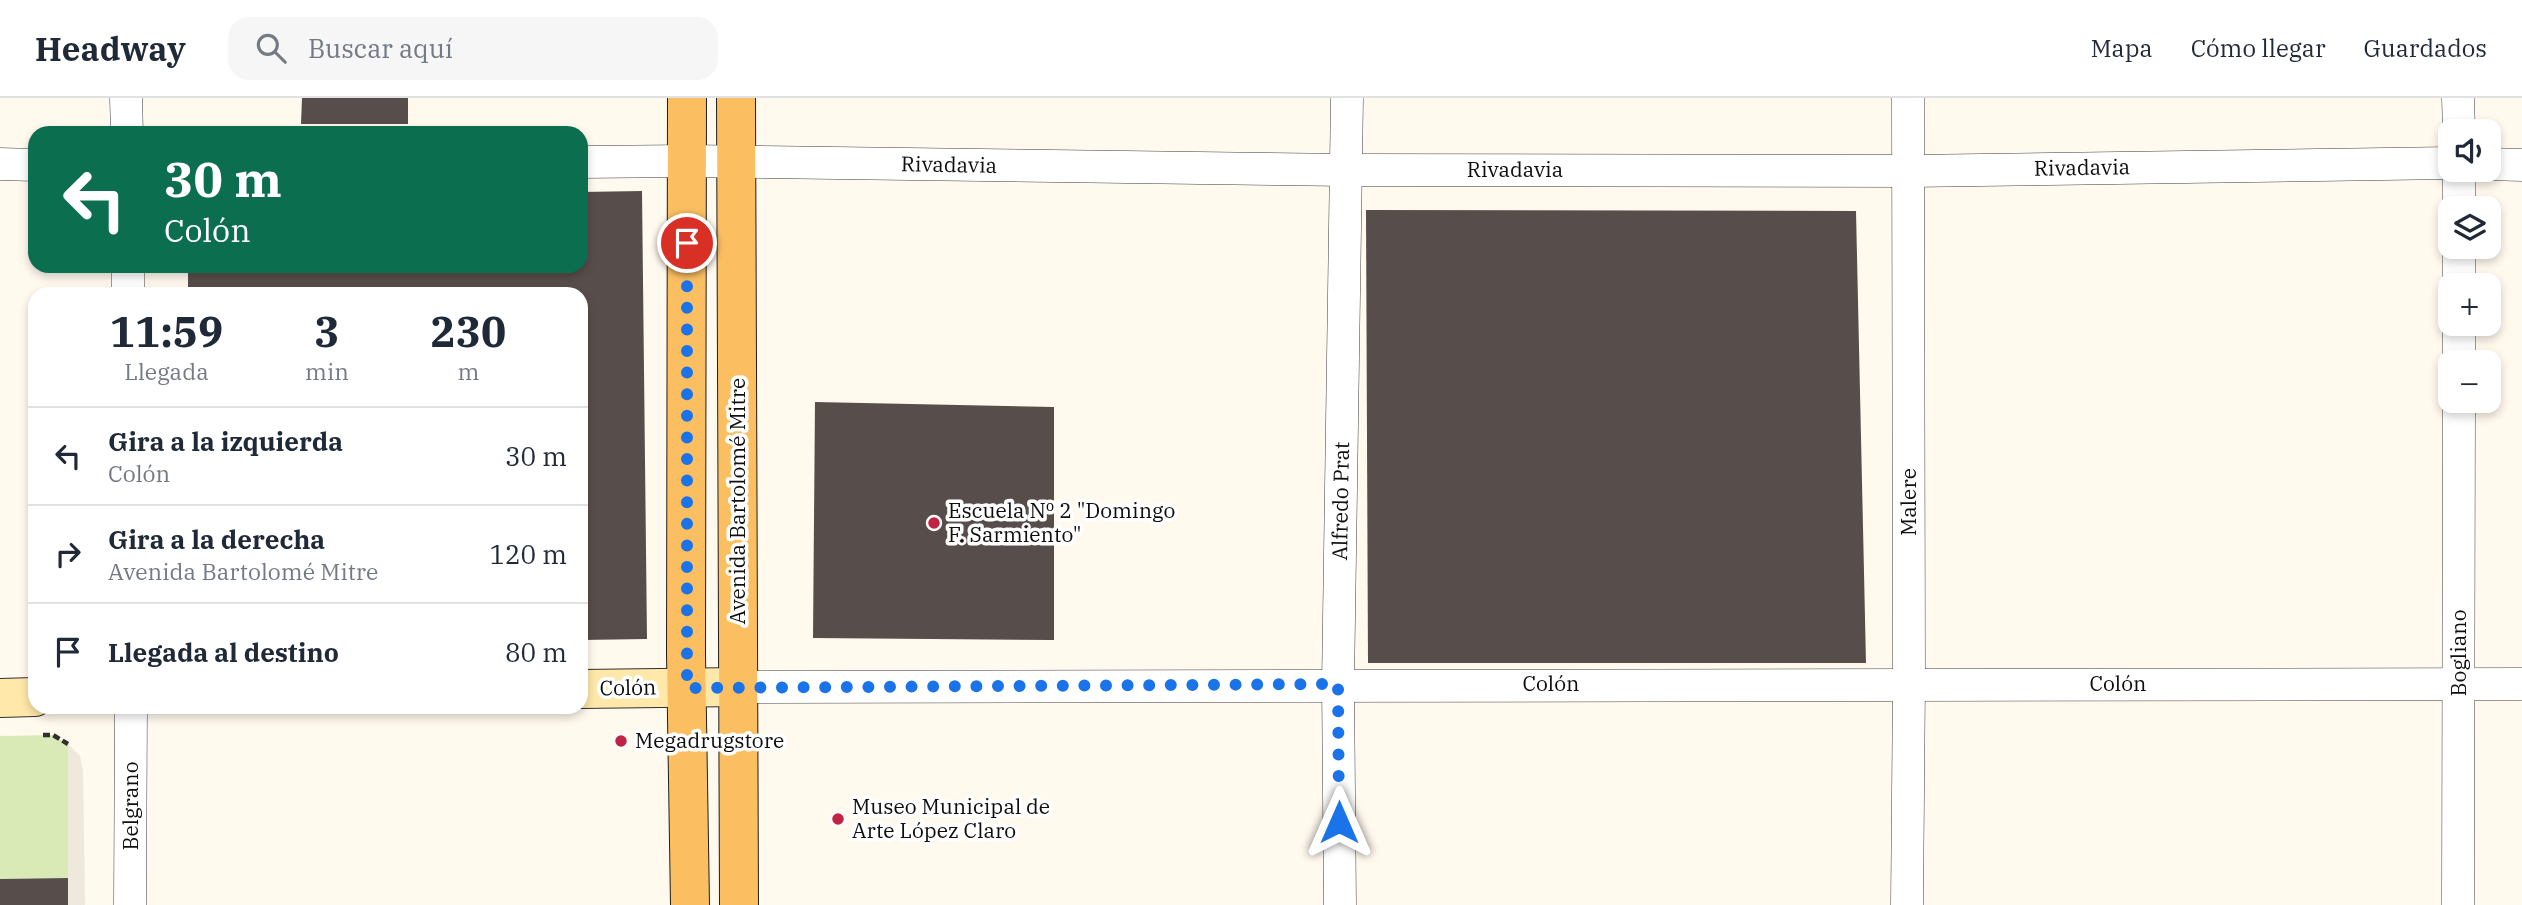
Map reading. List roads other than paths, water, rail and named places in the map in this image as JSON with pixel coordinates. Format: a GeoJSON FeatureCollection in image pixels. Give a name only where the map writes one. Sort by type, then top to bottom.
{"type":"FeatureCollection","features":[{"type":"Feature","properties":{"kind":"main road"},"geometry":{"type":"LineString","coordinates":[[687,98],[687,688],[690,905]]}},
{"type":"Feature","properties":{"kind":"main road","name":"Avenida Bartolomé Mitre"},"geometry":{"type":"LineString","coordinates":[[736,98],[739,905]]}},
{"type":"Feature","properties":{"kind":"street"},"geometry":{"type":"LineString","coordinates":[[126,98],[127,126]]}},
{"type":"Feature","properties":{"kind":"street","name":"Alfredo Prat"},"geometry":{"type":"LineString","coordinates":[[1340,905],[1338,684],[1347,98]]}},
{"type":"Feature","properties":{"kind":"street","name":"Malere"},"geometry":{"type":"LineString","coordinates":[[1907,905],[1908,98]]}},
{"type":"Feature","properties":{"kind":"street"},"geometry":{"type":"LineString","coordinates":[[2458,98],[2459,119]]}},
{"type":"Feature","properties":{"kind":"street","name":"Rivadavia"},"geometry":{"type":"LineString","coordinates":[[588,162],[1347,170],[1909,171],[2438,163]]}},
{"type":"Feature","properties":{"kind":"street"},"geometry":{"type":"LineString","coordinates":[[0,164],[28,165]]}},
{"type":"Feature","properties":{"kind":"street"},"geometry":{"type":"LineString","coordinates":[[2501,164],[2522,165]]}},
{"type":"Feature","properties":{"kind":"street","name":"Bogliano"},"geometry":{"type":"LineString","coordinates":[[2458,905],[2459,413]]}},
{"type":"Feature","properties":{"kind":"street","name":"Colón"},"geometry":{"type":"LineString","coordinates":[[588,689],[1338,684],[2522,684]]}},
{"type":"Feature","properties":{"kind":"street"},"geometry":{"type":"LineString","coordinates":[[0,698],[28,697]]}},
{"type":"Feature","properties":{"kind":"street","name":"Belgrano"},"geometry":{"type":"LineString","coordinates":[[130,905],[131,714]]}},
{"type":"Feature","properties":{"kind":"place","name":"Escuela Nº 2 \"Domingo F. Sarmiento\""},"geometry":{"type":"Point","coordinates":[934,523]}},
{"type":"Feature","properties":{"kind":"place","name":"Megadrugstore"},"geometry":{"type":"Point","coordinates":[621,741]}},
{"type":"Feature","properties":{"kind":"place","name":"Museo Municipal de Arte López Claro"},"geometry":{"type":"Point","coordinates":[838,819]}}]}
